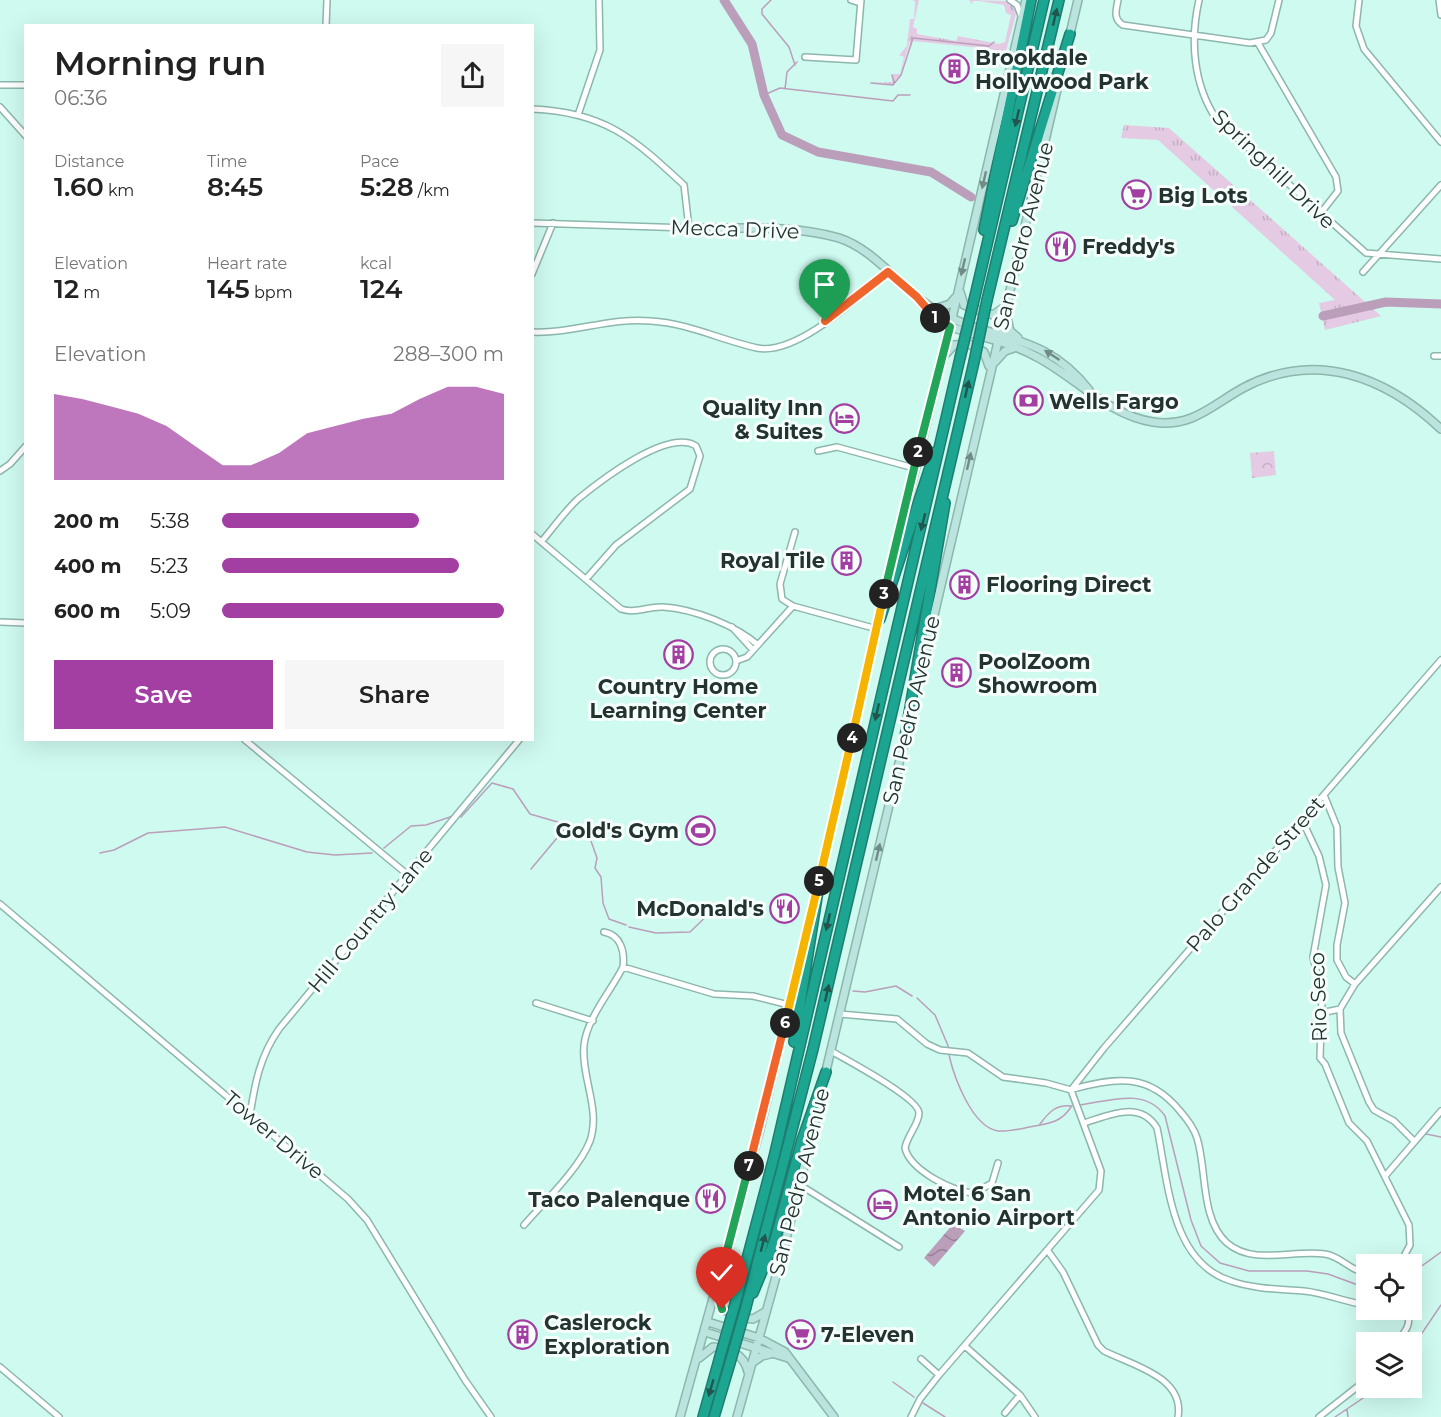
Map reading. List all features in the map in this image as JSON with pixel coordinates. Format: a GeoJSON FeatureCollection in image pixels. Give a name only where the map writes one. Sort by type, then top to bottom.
{"type":"FeatureCollection","features":[{"type":"Feature","properties":{"kind":"highway"},"geometry":{"type":"LineString","coordinates":[[978,283],[982,244],[1000,144],[1031,0]]}},
{"type":"Feature","properties":{"kind":"highway"},"geometry":{"type":"LineString","coordinates":[[703,1417],[774,1157],[1044,0]]}},
{"type":"Feature","properties":{"kind":"highway"},"geometry":{"type":"LineString","coordinates":[[714,1417],[747,1303],[813,1050],[1059,0]]}},
{"type":"Feature","properties":{"kind":"highway"},"geometry":{"type":"LineString","coordinates":[[987,300],[1070,34]]}},
{"type":"Feature","properties":{"kind":"highway"},"geometry":{"type":"LineString","coordinates":[[880,619],[945,424]]}},
{"type":"Feature","properties":{"kind":"highway"},"geometry":{"type":"LineString","coordinates":[[904,743],[944,513],[951,458]]}},
{"type":"Feature","properties":{"kind":"highway"},"geometry":{"type":"LineString","coordinates":[[774,1157],[821,872]]}},
{"type":"Feature","properties":{"kind":"highway"},"geometry":{"type":"LineString","coordinates":[[747,1303],[757,1287],[775,1240],[802,1140],[826,1072]]}},
{"type":"Feature","properties":{"kind":"main road"},"geometry":{"type":"LineString","coordinates":[[681,1417],[759,1133],[1026,0]]}},
{"type":"Feature","properties":{"kind":"main road","name":"San Pedro Avenue"},"geometry":{"type":"LineString","coordinates":[[736,1417],[800,1185],[1078,0]]}},
{"type":"Feature","properties":{"kind":"main road","name":"Mecca Drive"},"geometry":{"type":"LineString","coordinates":[[689,228],[793,230],[842,239],[862,250],[917,297],[935,309],[1038,346],[1061,361],[1093,394]]}},
{"type":"Feature","properties":{"kind":"main road"},"geometry":{"type":"LineString","coordinates":[[959,287],[961,301],[970,309],[993,315],[1006,305]]}},
{"type":"Feature","properties":{"kind":"main road"},"geometry":{"type":"LineString","coordinates":[[935,309],[950,304],[957,296]]}},
{"type":"Feature","properties":{"kind":"main road","name":"Mecca Drive"},"geometry":{"type":"LineString","coordinates":[[917,297],[931,316],[950,327],[1018,348],[1047,363],[1093,394]]}},
{"type":"Feature","properties":{"kind":"main road"},"geometry":{"type":"LineString","coordinates":[[1006,305],[1007,324],[1021,340]]}},
{"type":"Feature","properties":{"kind":"main road"},"geometry":{"type":"LineString","coordinates":[[942,361],[954,345],[969,344],[984,352],[991,369],[1005,351],[1018,348]]}},
{"type":"Feature","properties":{"kind":"main road"},"geometry":{"type":"LineString","coordinates":[[1093,394],[1109,405],[1141,420],[1172,423],[1202,415],[1256,382],[1289,372],[1334,371],[1364,378],[1391,389],[1413,404],[1441,429]]}},
{"type":"Feature","properties":{"kind":"main road"},"geometry":{"type":"LineString","coordinates":[[717,1289],[719,1304],[726,1312],[753,1319],[766,1313],[767,1334],[774,1345],[788,1358],[834,1417]]}},
{"type":"Feature","properties":{"kind":"main road"},"geometry":{"type":"LineString","coordinates":[[708,1322],[774,1345]]}},
{"type":"Feature","properties":{"kind":"main road"},"geometry":{"type":"LineString","coordinates":[[705,1332],[788,1358]]}},
{"type":"Feature","properties":{"kind":"main road"},"geometry":{"type":"LineString","coordinates":[[697,1361],[707,1349],[717,1347],[740,1354],[748,1375]]}},
{"type":"Feature","properties":{"kind":"main road"},"geometry":{"type":"LineString","coordinates":[[752,1364],[762,1356],[776,1354]]}},
{"type":"Feature","properties":{"kind":"street"},"geometry":{"type":"LineString","coordinates":[[326,24],[327,0]]}},
{"type":"Feature","properties":{"kind":"street"},"geometry":{"type":"LineString","coordinates":[[578,115],[600,50],[599,0]]}},
{"type":"Feature","properties":{"kind":"street"},"geometry":{"type":"LineString","coordinates":[[806,57],[856,60],[861,1],[851,0]]}},
{"type":"Feature","properties":{"kind":"street"},"geometry":{"type":"LineString","coordinates":[[1010,0],[1017,5],[1022,18]]}},
{"type":"Feature","properties":{"kind":"street"},"geometry":{"type":"LineString","coordinates":[[1118,0],[1115,14],[1117,20],[1123,25],[1258,43],[1266,40],[1271,33],[1279,0]]}},
{"type":"Feature","properties":{"kind":"street","name":"Springhill Drive"},"geometry":{"type":"LineString","coordinates":[[1199,0],[1193,35],[1203,94],[1217,120],[1360,248],[1378,255],[1441,259]]}},
{"type":"Feature","properties":{"kind":"street"},"geometry":{"type":"LineString","coordinates":[[1359,0],[1356,26],[1364,49],[1441,142]]}},
{"type":"Feature","properties":{"kind":"street"},"geometry":{"type":"LineString","coordinates":[[1439,0],[1441,15]]}},
{"type":"Feature","properties":{"kind":"street"},"geometry":{"type":"LineString","coordinates":[[1258,43],[1336,177],[1338,191],[1320,214]]}},
{"type":"Feature","properties":{"kind":"street"},"geometry":{"type":"LineString","coordinates":[[0,85],[24,85]]}},
{"type":"Feature","properties":{"kind":"street"},"geometry":{"type":"LineString","coordinates":[[0,107],[24,134]]}},
{"type":"Feature","properties":{"kind":"street"},"geometry":{"type":"LineString","coordinates":[[534,109],[578,115],[608,124],[641,145],[684,185],[689,228]]}},
{"type":"Feature","properties":{"kind":"street"},"geometry":{"type":"LineString","coordinates":[[1364,272],[1441,185]]}},
{"type":"Feature","properties":{"kind":"street","name":"Mecca Drive"},"geometry":{"type":"LineString","coordinates":[[534,223],[689,228]]}},
{"type":"Feature","properties":{"kind":"street"},"geometry":{"type":"LineString","coordinates":[[534,269],[553,223]]}},
{"type":"Feature","properties":{"kind":"street"},"geometry":{"type":"LineString","coordinates":[[534,332],[618,320],[649,320],[667,322],[768,349],[806,337],[888,272]]}},
{"type":"Feature","properties":{"kind":"street"},"geometry":{"type":"LineString","coordinates":[[1434,356],[1441,356]]}},
{"type":"Feature","properties":{"kind":"street"},"geometry":{"type":"LineString","coordinates":[[542,541],[578,499],[642,453],[687,443],[696,446],[700,456],[690,489],[616,545],[586,579]]}},
{"type":"Feature","properties":{"kind":"street"},"geometry":{"type":"LineString","coordinates":[[818,451],[837,447],[914,468]]}},
{"type":"Feature","properties":{"kind":"street"},"geometry":{"type":"LineString","coordinates":[[0,471],[24,448]]}},
{"type":"Feature","properties":{"kind":"street"},"geometry":{"type":"LineString","coordinates":[[795,532],[779,590],[782,599],[794,606],[877,630]]}},
{"type":"Feature","properties":{"kind":"street"},"geometry":{"type":"LineString","coordinates":[[534,535],[621,609],[634,611],[665,607],[731,626],[743,632],[758,645]]}},
{"type":"Feature","properties":{"kind":"street"},"geometry":{"type":"LineString","coordinates":[[736,661],[732,653],[724,649],[715,651],[710,663],[716,673],[724,675],[734,670],[736,661],[753,650],[794,606]]}},
{"type":"Feature","properties":{"kind":"street"},"geometry":{"type":"LineString","coordinates":[[0,622],[24,623]]}},
{"type":"Feature","properties":{"kind":"street"},"geometry":{"type":"LineString","coordinates":[[731,626],[738,637],[753,650]]}},
{"type":"Feature","properties":{"kind":"street","name":"Palo Grande Street"},"geometry":{"type":"LineString","coordinates":[[1071,1090],[1104,1048],[1441,660]]}},
{"type":"Feature","properties":{"kind":"street"},"geometry":{"type":"LineString","coordinates":[[246,741],[408,875]]}},
{"type":"Feature","properties":{"kind":"street","name":"Hill Country Lane"},"geometry":{"type":"LineString","coordinates":[[250,1115],[257,1074],[272,1040],[518,741]]}},
{"type":"Feature","properties":{"kind":"street","name":"Rio Seco"},"geometry":{"type":"LineString","coordinates":[[1324,795],[1337,827],[1338,867],[1345,903],[1337,945],[1337,960],[1346,977],[1354,984],[1340,1009],[1341,1033],[1374,1110],[1394,1121],[1414,1141]]}},
{"type":"Feature","properties":{"kind":"street","name":"Rio Seco"},"geometry":{"type":"LineString","coordinates":[[1302,820],[1316,849],[1326,885],[1313,957],[1322,995],[1320,1058],[1326,1064],[1349,1123],[1366,1141],[1386,1175],[1410,1229],[1412,1241],[1405,1254]]}},
{"type":"Feature","properties":{"kind":"street"},"geometry":{"type":"LineString","coordinates":[[1354,984],[1441,886]]}},
{"type":"Feature","properties":{"kind":"street","name":"Tower Drive"},"geometry":{"type":"LineString","coordinates":[[0,904],[348,1199],[367,1220],[465,1380],[491,1417]]}},
{"type":"Feature","properties":{"kind":"street"},"geometry":{"type":"LineString","coordinates":[[524,1225],[581,1158],[591,1139],[594,1118],[584,1052],[586,1036],[623,967],[624,953],[618,941],[610,934],[604,933]]}},
{"type":"Feature","properties":{"kind":"street"},"geometry":{"type":"LineString","coordinates":[[623,967],[714,994],[756,997],[789,1005]]}},
{"type":"Feature","properties":{"kind":"street"},"geometry":{"type":"LineString","coordinates":[[536,1003],[593,1021]]}},
{"type":"Feature","properties":{"kind":"street"},"geometry":{"type":"LineString","coordinates":[[1321,1013],[1340,1009]]}},
{"type":"Feature","properties":{"kind":"street"},"geometry":{"type":"LineString","coordinates":[[840,1014],[897,1019],[927,1044],[940,1050],[969,1053],[1003,1077],[1046,1083],[1071,1090],[1126,1080],[1151,1086],[1171,1100],[1188,1121],[1198,1139],[1207,1203],[1219,1232],[1235,1248],[1265,1255],[1323,1253],[1356,1270]]}},
{"type":"Feature","properties":{"kind":"street"},"geometry":{"type":"LineString","coordinates":[[831,1051],[893,1088],[917,1107],[919,1115],[905,1148],[907,1155],[915,1165],[950,1188],[975,1193],[992,1183],[998,1163]]}},
{"type":"Feature","properties":{"kind":"street"},"geometry":{"type":"LineString","coordinates":[[911,1417],[939,1375],[966,1347],[1099,1190],[1101,1171],[1071,1090]]}},
{"type":"Feature","properties":{"kind":"street"},"geometry":{"type":"LineString","coordinates":[[1084,1123],[1132,1111],[1146,1114],[1152,1120],[1157,1128],[1176,1216],[1192,1255],[1219,1276],[1251,1286],[1320,1294],[1356,1303]]}},
{"type":"Feature","properties":{"kind":"street"},"geometry":{"type":"LineString","coordinates":[[1386,1175],[1441,1111]]}},
{"type":"Feature","properties":{"kind":"street"},"geometry":{"type":"LineString","coordinates":[[800,1185],[899,1247]]}},
{"type":"Feature","properties":{"kind":"street"},"geometry":{"type":"LineString","coordinates":[[1048,1251],[1063,1272],[1098,1346],[1170,1385],[1178,1399],[1178,1417]]}},
{"type":"Feature","properties":{"kind":"street"},"geometry":{"type":"LineString","coordinates":[[966,1347],[1020,1395],[1035,1417]]}},
{"type":"Feature","properties":{"kind":"street"},"geometry":{"type":"LineString","coordinates":[[921,1359],[939,1375]]}},
{"type":"Feature","properties":{"kind":"street"},"geometry":{"type":"LineString","coordinates":[[0,1367],[59,1417]]}},
{"type":"Feature","properties":{"kind":"street"},"geometry":{"type":"LineString","coordinates":[[1319,1417],[1356,1388]]}},
{"type":"Feature","properties":{"kind":"street"},"geometry":{"type":"LineString","coordinates":[[1005,1413],[1020,1395]]}},
{"type":"Feature","properties":{"kind":"green space"},"geometry":{"type":"Polygon","coordinates":[[[911,0],[919,0],[913,27],[917,29],[917,34],[956,41],[958,36],[999,44],[1005,42],[1011,15],[1006,13],[1004,5],[974,0],[1007,1],[1014,6],[1016,14],[1002,66],[995,64],[999,61],[1000,53],[991,49],[913,41],[910,50],[910,41],[900,75],[893,84],[871,83],[892,82],[893,74],[900,74],[904,57],[899,55],[907,46],[910,19],[914,19],[915,1],[911,0]]]}},
{"type":"Feature","properties":{"kind":"green space"},"geometry":{"type":"Polygon","coordinates":[[[1124,125],[1169,128],[1381,316],[1325,330],[1319,303],[1335,300],[1158,140],[1121,138],[1124,125]]]}},
{"type":"Feature","properties":{"kind":"green space"},"geometry":{"type":"Polygon","coordinates":[[[1274,451],[1276,475],[1252,478],[1250,453],[1274,451]]]}},
{"type":"Feature","properties":{"kind":"water"},"geometry":{"type":"Polygon","coordinates":[[[953,1224],[965,1231],[934,1267],[924,1258],[953,1224]]]}},
{"type":"Feature","properties":{"kind":"waterway"},"geometry":{"type":"LineString","coordinates":[[724,0],[752,44],[764,95],[782,135],[818,152],[931,172],[971,197]]}},
{"type":"Feature","properties":{"kind":"waterway"},"geometry":{"type":"LineString","coordinates":[[771,0],[762,9],[762,14],[789,47],[795,65]]}},
{"type":"Feature","properties":{"kind":"waterway"},"geometry":{"type":"LineString","coordinates":[[871,83],[893,85],[901,75],[913,38],[989,46],[994,42]]}},
{"type":"Feature","properties":{"kind":"waterway"},"geometry":{"type":"LineString","coordinates":[[785,89],[787,72],[797,62]]}},
{"type":"Feature","properties":{"kind":"waterway"},"geometry":{"type":"LineString","coordinates":[[892,75],[894,82]]}},
{"type":"Feature","properties":{"kind":"waterway"},"geometry":{"type":"LineString","coordinates":[[764,95],[780,88],[893,101],[898,95],[910,95]]}},
{"type":"Feature","properties":{"kind":"waterway"},"geometry":{"type":"LineString","coordinates":[[1323,316],[1386,302],[1441,304]]}},
{"type":"Feature","properties":{"kind":"waterway"},"geometry":{"type":"LineString","coordinates":[[461,817],[492,783],[513,789],[530,814],[568,825],[593,829],[595,831],[591,841],[597,858],[595,868],[601,877],[603,903],[609,919],[626,925]]}},
{"type":"Feature","properties":{"kind":"waterway"},"geometry":{"type":"LineString","coordinates":[[384,848],[411,826],[426,825],[453,816]]}},
{"type":"Feature","properties":{"kind":"waterway"},"geometry":{"type":"LineString","coordinates":[[531,869],[567,826]]}},
{"type":"Feature","properties":{"kind":"waterway"},"geometry":{"type":"LineString","coordinates":[[100,853],[114,850],[148,833],[225,827],[307,852],[335,855],[372,853]]}},
{"type":"Feature","properties":{"kind":"waterway"},"geometry":{"type":"LineString","coordinates":[[629,927],[656,933],[690,932],[714,909],[725,908]]}},
{"type":"Feature","properties":{"kind":"waterway"},"geometry":{"type":"LineString","coordinates":[[853,991],[865,992],[896,986],[912,996]]}},
{"type":"Feature","properties":{"kind":"waterway"},"geometry":{"type":"LineString","coordinates":[[917,998],[935,1015],[949,1048]]}},
{"type":"Feature","properties":{"kind":"waterway"},"geometry":{"type":"LineString","coordinates":[[949,1055],[955,1076],[972,1111],[980,1121],[998,1131],[1046,1124],[1059,1119],[1071,1107]]}},
{"type":"Feature","properties":{"kind":"waterway"},"geometry":{"type":"LineString","coordinates":[[1080,1105],[1115,1099],[1137,1099],[1148,1101],[1165,1116],[1191,1220],[1201,1246],[1220,1263],[1249,1271],[1307,1271],[1328,1274],[1356,1284]]}},
{"type":"Feature","properties":{"kind":"waterway"},"geometry":{"type":"LineString","coordinates":[[1040,1124],[1053,1110],[1062,1106],[1072,1106]]}},
{"type":"Feature","properties":{"kind":"waterway"},"geometry":{"type":"LineString","coordinates":[[1426,1134],[1441,1137]]}},
{"type":"Feature","properties":{"kind":"waterway"},"geometry":{"type":"LineString","coordinates":[[1422,1266],[1441,1252]]}},
{"type":"Feature","properties":{"kind":"waterway"},"geometry":{"type":"LineString","coordinates":[[1422,1333],[1441,1305]]}},
{"type":"Feature","properties":{"kind":"waterway"},"geometry":{"type":"LineString","coordinates":[[893,1382],[914,1397]]}},
{"type":"Feature","properties":{"kind":"waterway"},"geometry":{"type":"LineString","coordinates":[[1335,1417],[1363,1398]]}},
{"type":"Feature","properties":{"kind":"waterway"},"geometry":{"type":"LineString","coordinates":[[923,1403],[945,1417]]}},
{"type":"Feature","properties":{"kind":"waterway"},"geometry":{"type":"LineString","coordinates":[[1347,1409],[1348,1417]]}},
{"type":"Feature","properties":{"kind":"place","name":"Brookdale Hollywood Park"},"geometry":{"type":"Point","coordinates":[954,69]}},
{"type":"Feature","properties":{"kind":"place","name":"Big Lots"},"geometry":{"type":"Point","coordinates":[1137,195]}},
{"type":"Feature","properties":{"kind":"place","name":"Freddy's"},"geometry":{"type":"Point","coordinates":[1061,246]}},
{"type":"Feature","properties":{"kind":"place","name":"Wells Fargo"},"geometry":{"type":"Point","coordinates":[1028,401]}},
{"type":"Feature","properties":{"kind":"place","name":"Quality Inn & Suites"},"geometry":{"type":"Point","coordinates":[844,419]}},
{"type":"Feature","properties":{"kind":"place","name":"Royal Tile"},"geometry":{"type":"Point","coordinates":[846,560]}},
{"type":"Feature","properties":{"kind":"place","name":"Flooring Direct"},"geometry":{"type":"Point","coordinates":[965,584]}},
{"type":"Feature","properties":{"kind":"place","name":"Country Home Learning Center"},"geometry":{"type":"Point","coordinates":[678,655]}},
{"type":"Feature","properties":{"kind":"place","name":"PoolZoom Showroom"},"geometry":{"type":"Point","coordinates":[957,673]}},
{"type":"Feature","properties":{"kind":"place","name":"Gold's Gym"},"geometry":{"type":"Point","coordinates":[700,830]}},
{"type":"Feature","properties":{"kind":"place","name":"McDonald's"},"geometry":{"type":"Point","coordinates":[785,908]}},
{"type":"Feature","properties":{"kind":"place","name":"Taco Palenque"},"geometry":{"type":"Point","coordinates":[711,1199]}},
{"type":"Feature","properties":{"kind":"place","name":"Motel 6 San Antonio Airport"},"geometry":{"type":"Point","coordinates":[882,1205]}},
{"type":"Feature","properties":{"kind":"place","name":"Caslerock Exploration"},"geometry":{"type":"Point","coordinates":[523,1334]}},
{"type":"Feature","properties":{"kind":"place","name":"7-Eleven"},"geometry":{"type":"Point","coordinates":[800,1334]}},
{"type":"Feature","properties":{"kind":"route"},"geometry":{"type":"LineString","coordinates":[[722,1309],[718,1301],[717,1289],[759,1133],[869,668],[882,603],[950,327],[931,316],[917,297],[888,272],[825,321]]}}]}
